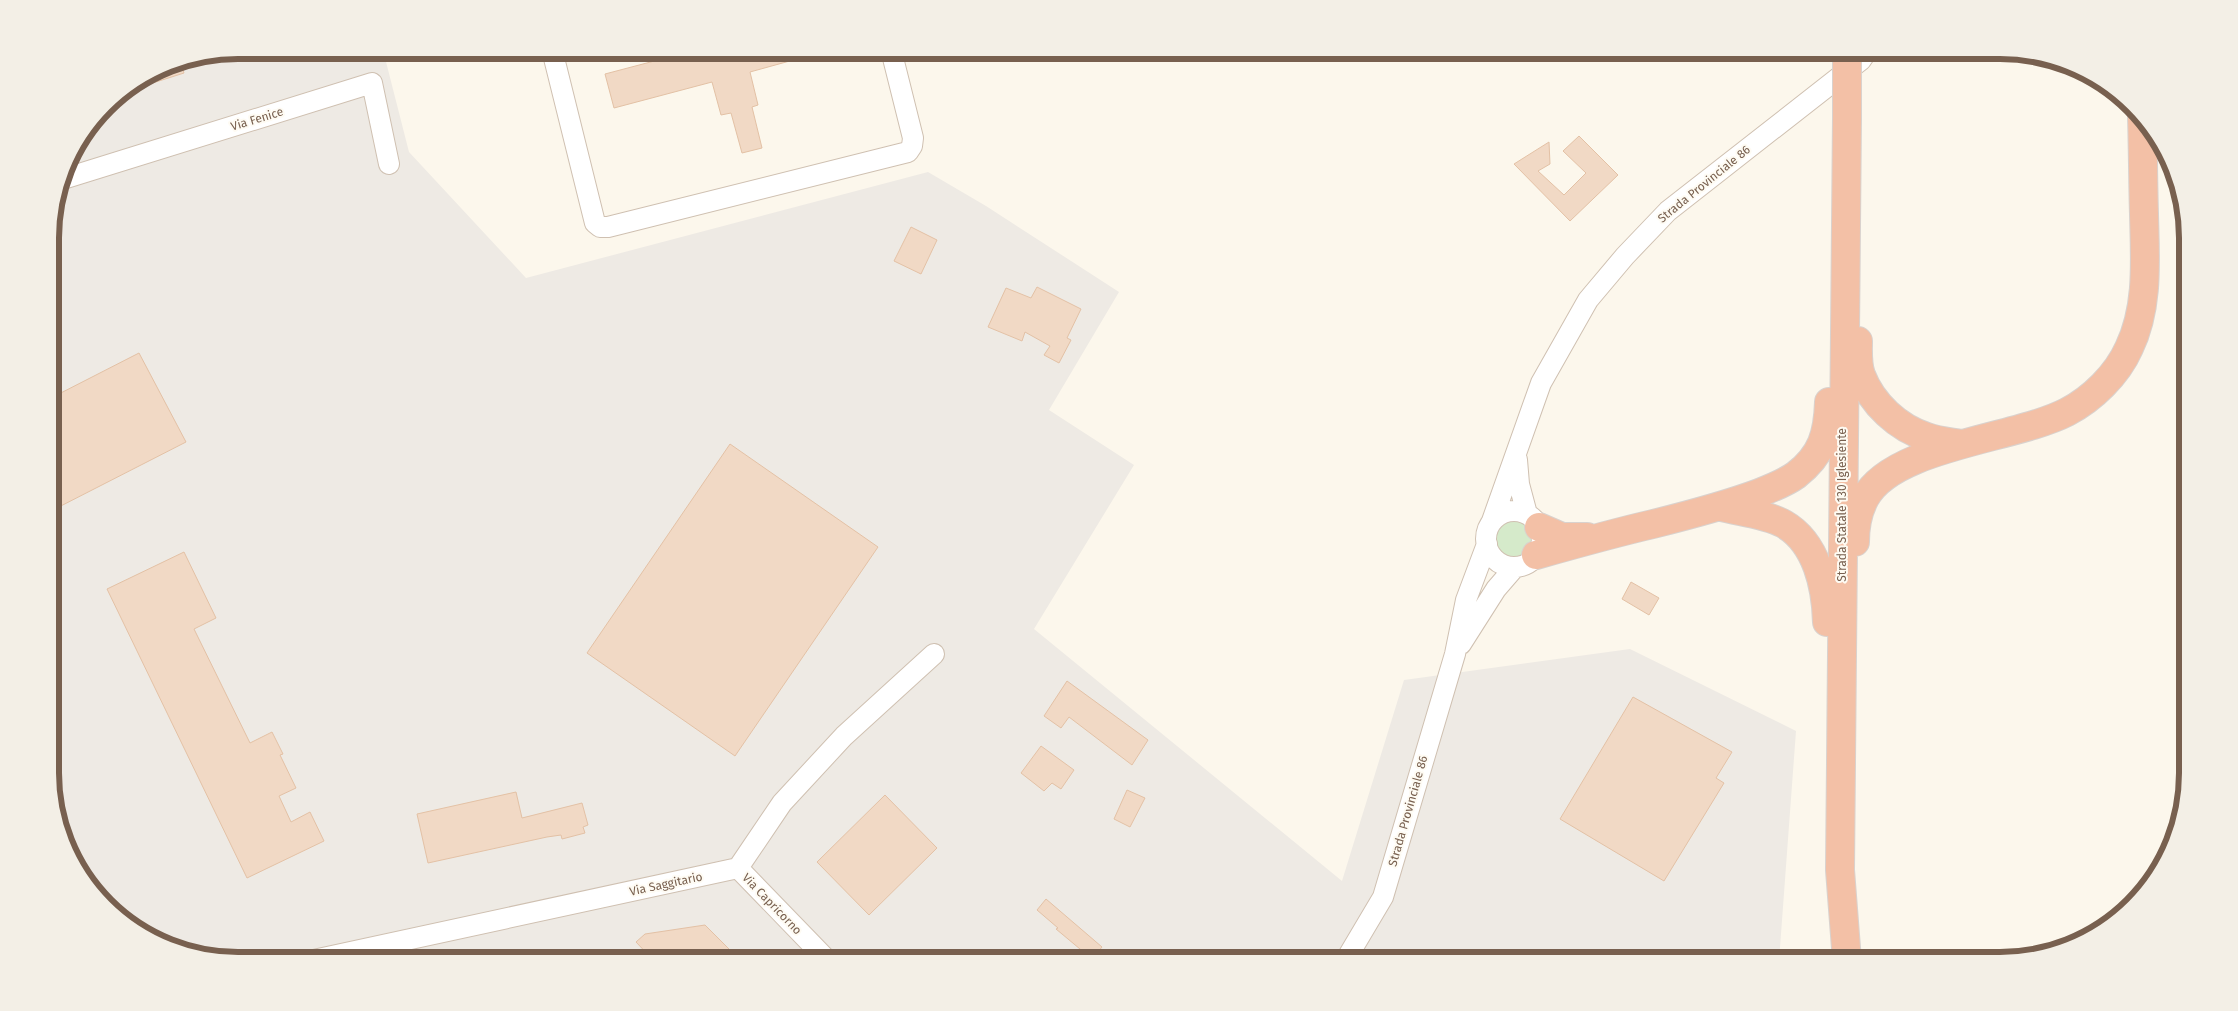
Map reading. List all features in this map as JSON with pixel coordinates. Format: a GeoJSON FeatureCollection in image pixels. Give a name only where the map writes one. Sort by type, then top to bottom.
{"type":"FeatureCollection","features":[{"type":"Feature","properties":{"kind":"highway","name":"Strada Statale 130 Iglesiente"},"geometry":{"type":"LineString","coordinates":[[1846,952],[1840,870],[1847,59]]}},
{"type":"Feature","properties":{"kind":"highway"},"geometry":{"type":"LineString","coordinates":[[1841,752],[1854,675],[1855,534],[1858,514],[1865,497],[1872,488],[1891,472],[1962,444],[2029,428],[2066,412],[2088,399],[2107,381],[2129,350],[2138,329],[2146,269],[2142,129]]}},
{"type":"Feature","properties":{"kind":"highway"},"geometry":{"type":"LineString","coordinates":[[1844,227],[1857,288],[1858,361],[1868,390],[1877,403],[1893,419],[1909,430],[1927,437],[1962,444]]}},
{"type":"Feature","properties":{"kind":"highway"},"geometry":{"type":"LineString","coordinates":[[1526,561],[1596,538],[1721,507],[1782,484],[1796,476],[1808,464],[1821,447],[1828,426],[1832,289],[1844,227]]}},
{"type":"Feature","properties":{"kind":"highway"},"geometry":{"type":"LineString","coordinates":[[1721,507],[1769,518],[1785,524],[1809,548],[1818,566],[1826,601],[1828,672],[1841,752]]}},
{"type":"Feature","properties":{"kind":"highway"},"geometry":{"type":"LineString","coordinates":[[1533,521],[1562,537],[1596,538]]}},
{"type":"Feature","properties":{"kind":"street"},"geometry":{"type":"LineString","coordinates":[[554,59],[595,223],[600,227],[608,227],[908,152],[912,146],[913,138],[894,59]]}},
{"type":"Feature","properties":{"kind":"street","name":"Strada Provinciale 86"},"geometry":{"type":"LineString","coordinates":[[1492,521],[1541,383],[1588,300],[1624,256],[1668,210],[1862,59]]}},
{"type":"Feature","properties":{"kind":"street","name":"Via Fenice"},"geometry":{"type":"LineString","coordinates":[[69,177],[372,83],[389,164]]}},
{"type":"Feature","properties":{"kind":"street","name":"Strada Provinciale 86"},"geometry":{"type":"LineString","coordinates":[[1517,451],[1519,484],[1533,521]]}},
{"type":"Feature","properties":{"kind":"street"},"geometry":{"type":"LineString","coordinates":[[1508,512],[1518,512],[1533,521],[1542,542],[1526,561],[1500,563],[1489,552],[1486,536],[1492,521],[1500,515],[1508,512]]}},
{"type":"Feature","properties":{"kind":"street","name":"Strada Provinciale 86"},"geometry":{"type":"LineString","coordinates":[[1350,952],[1383,897],[1455,654],[1466,600],[1487,544]]}},
{"type":"Feature","properties":{"kind":"street","name":"Strada Provinciale 86"},"geometry":{"type":"LineString","coordinates":[[1455,654],[1496,589],[1526,561]]}},
{"type":"Feature","properties":{"kind":"street"},"geometry":{"type":"LineString","coordinates":[[738,868],[782,803],[844,736],[934,654]]}},
{"type":"Feature","properties":{"kind":"street","name":"Via Capricorno"},"geometry":{"type":"LineString","coordinates":[[738,868],[819,952]]}},
{"type":"Feature","properties":{"kind":"street","name":"Via Saggitario"},"geometry":{"type":"LineString","coordinates":[[351,952],[738,868]]}},
{"type":"Feature","properties":{"kind":"shaded area"},"geometry":{"type":"Polygon","coordinates":[[[226,59],[385,59],[409,152],[526,278],[928,172],[986,206],[1119,292],[1049,410],[1134,465],[1034,629],[1342,881],[1404,680],[1630,649],[1796,731],[1780,952],[226,952],[180,943],[158,934],[138,922],[103,891],[77,853],[68,831],[60,797],[59,226],[68,180],[77,158],[89,138],[111,111],[138,89],[158,77],[180,68],[226,59]]]}},
{"type":"Feature","properties":{"kind":"green space"},"geometry":{"type":"Polygon","coordinates":[[[1517,518],[1525,521],[1531,527],[1534,539],[1531,551],[1525,557],[1509,560],[1501,557],[1495,551],[1492,535],[1495,527],[1501,521],[1517,518]]]}},
{"type":"Feature","properties":{"kind":"building"},"geometry":{"type":"Polygon","coordinates":[[[662,59],[797,59],[750,72],[758,105],[752,107],[762,148],[742,153],[731,113],[721,115],[712,82],[614,108],[605,74],[662,59]]]}},
{"type":"Feature","properties":{"kind":"building"},"geometry":{"type":"Polygon","coordinates":[[[182,67],[184,73],[143,86],[158,77],[180,68],[182,67]]]}},
{"type":"Feature","properties":{"kind":"building"},"geometry":{"type":"Polygon","coordinates":[[[1579,136],[1618,175],[1570,221],[1514,164],[1549,142],[1550,164],[1538,171],[1564,195],[1586,173],[1563,151],[1579,136]]]}},
{"type":"Feature","properties":{"kind":"building"},"geometry":{"type":"Polygon","coordinates":[[[911,227],[937,240],[921,274],[894,261],[911,227]]]}},
{"type":"Feature","properties":{"kind":"building"},"geometry":{"type":"Polygon","coordinates":[[[1037,287],[1081,309],[1067,338],[1071,340],[1059,363],[1044,355],[1050,346],[1025,332],[1022,341],[988,327],[1006,288],[1031,298],[1037,287]]]}},
{"type":"Feature","properties":{"kind":"building"},"geometry":{"type":"Polygon","coordinates":[[[139,353],[186,442],[59,507],[59,394],[139,353]]]}},
{"type":"Feature","properties":{"kind":"building"},"geometry":{"type":"Polygon","coordinates":[[[730,444],[878,547],[735,756],[587,653],[730,444]]]}},
{"type":"Feature","properties":{"kind":"building"},"geometry":{"type":"Polygon","coordinates":[[[184,552],[216,618],[194,629],[250,743],[272,732],[283,754],[280,755],[296,788],[279,796],[291,822],[310,812],[324,841],[247,878],[107,589],[184,552]]]}},
{"type":"Feature","properties":{"kind":"building"},"geometry":{"type":"Polygon","coordinates":[[[1631,582],[1659,598],[1649,615],[1622,599],[1631,582]]]}},
{"type":"Feature","properties":{"kind":"building"},"geometry":{"type":"Polygon","coordinates":[[[1067,681],[1148,740],[1132,765],[1069,717],[1061,728],[1044,716],[1067,681]]]}},
{"type":"Feature","properties":{"kind":"building"},"geometry":{"type":"Polygon","coordinates":[[[1633,697],[1732,752],[1716,778],[1724,783],[1664,881],[1560,819],[1633,697]]]}},
{"type":"Feature","properties":{"kind":"building"},"geometry":{"type":"Polygon","coordinates":[[[1041,746],[1074,770],[1061,789],[1052,783],[1044,791],[1021,773],[1041,746]]]}},
{"type":"Feature","properties":{"kind":"building"},"geometry":{"type":"Polygon","coordinates":[[[1127,790],[1145,798],[1130,827],[1114,819],[1127,790]]]}},
{"type":"Feature","properties":{"kind":"building"},"geometry":{"type":"Polygon","coordinates":[[[516,792],[522,818],[582,803],[588,825],[583,827],[585,833],[562,839],[561,835],[547,837],[428,863],[417,814],[516,792]]]}},
{"type":"Feature","properties":{"kind":"building"},"geometry":{"type":"Polygon","coordinates":[[[885,795],[937,848],[869,915],[817,862],[885,795]]]}},
{"type":"Feature","properties":{"kind":"building"},"geometry":{"type":"Polygon","coordinates":[[[1046,899],[1102,947],[1098,952],[1084,952],[1037,910],[1046,899]]]}},
{"type":"Feature","properties":{"kind":"building"},"geometry":{"type":"Polygon","coordinates":[[[705,925],[732,952],[645,952],[636,942],[645,934],[705,925]]]}}]}
